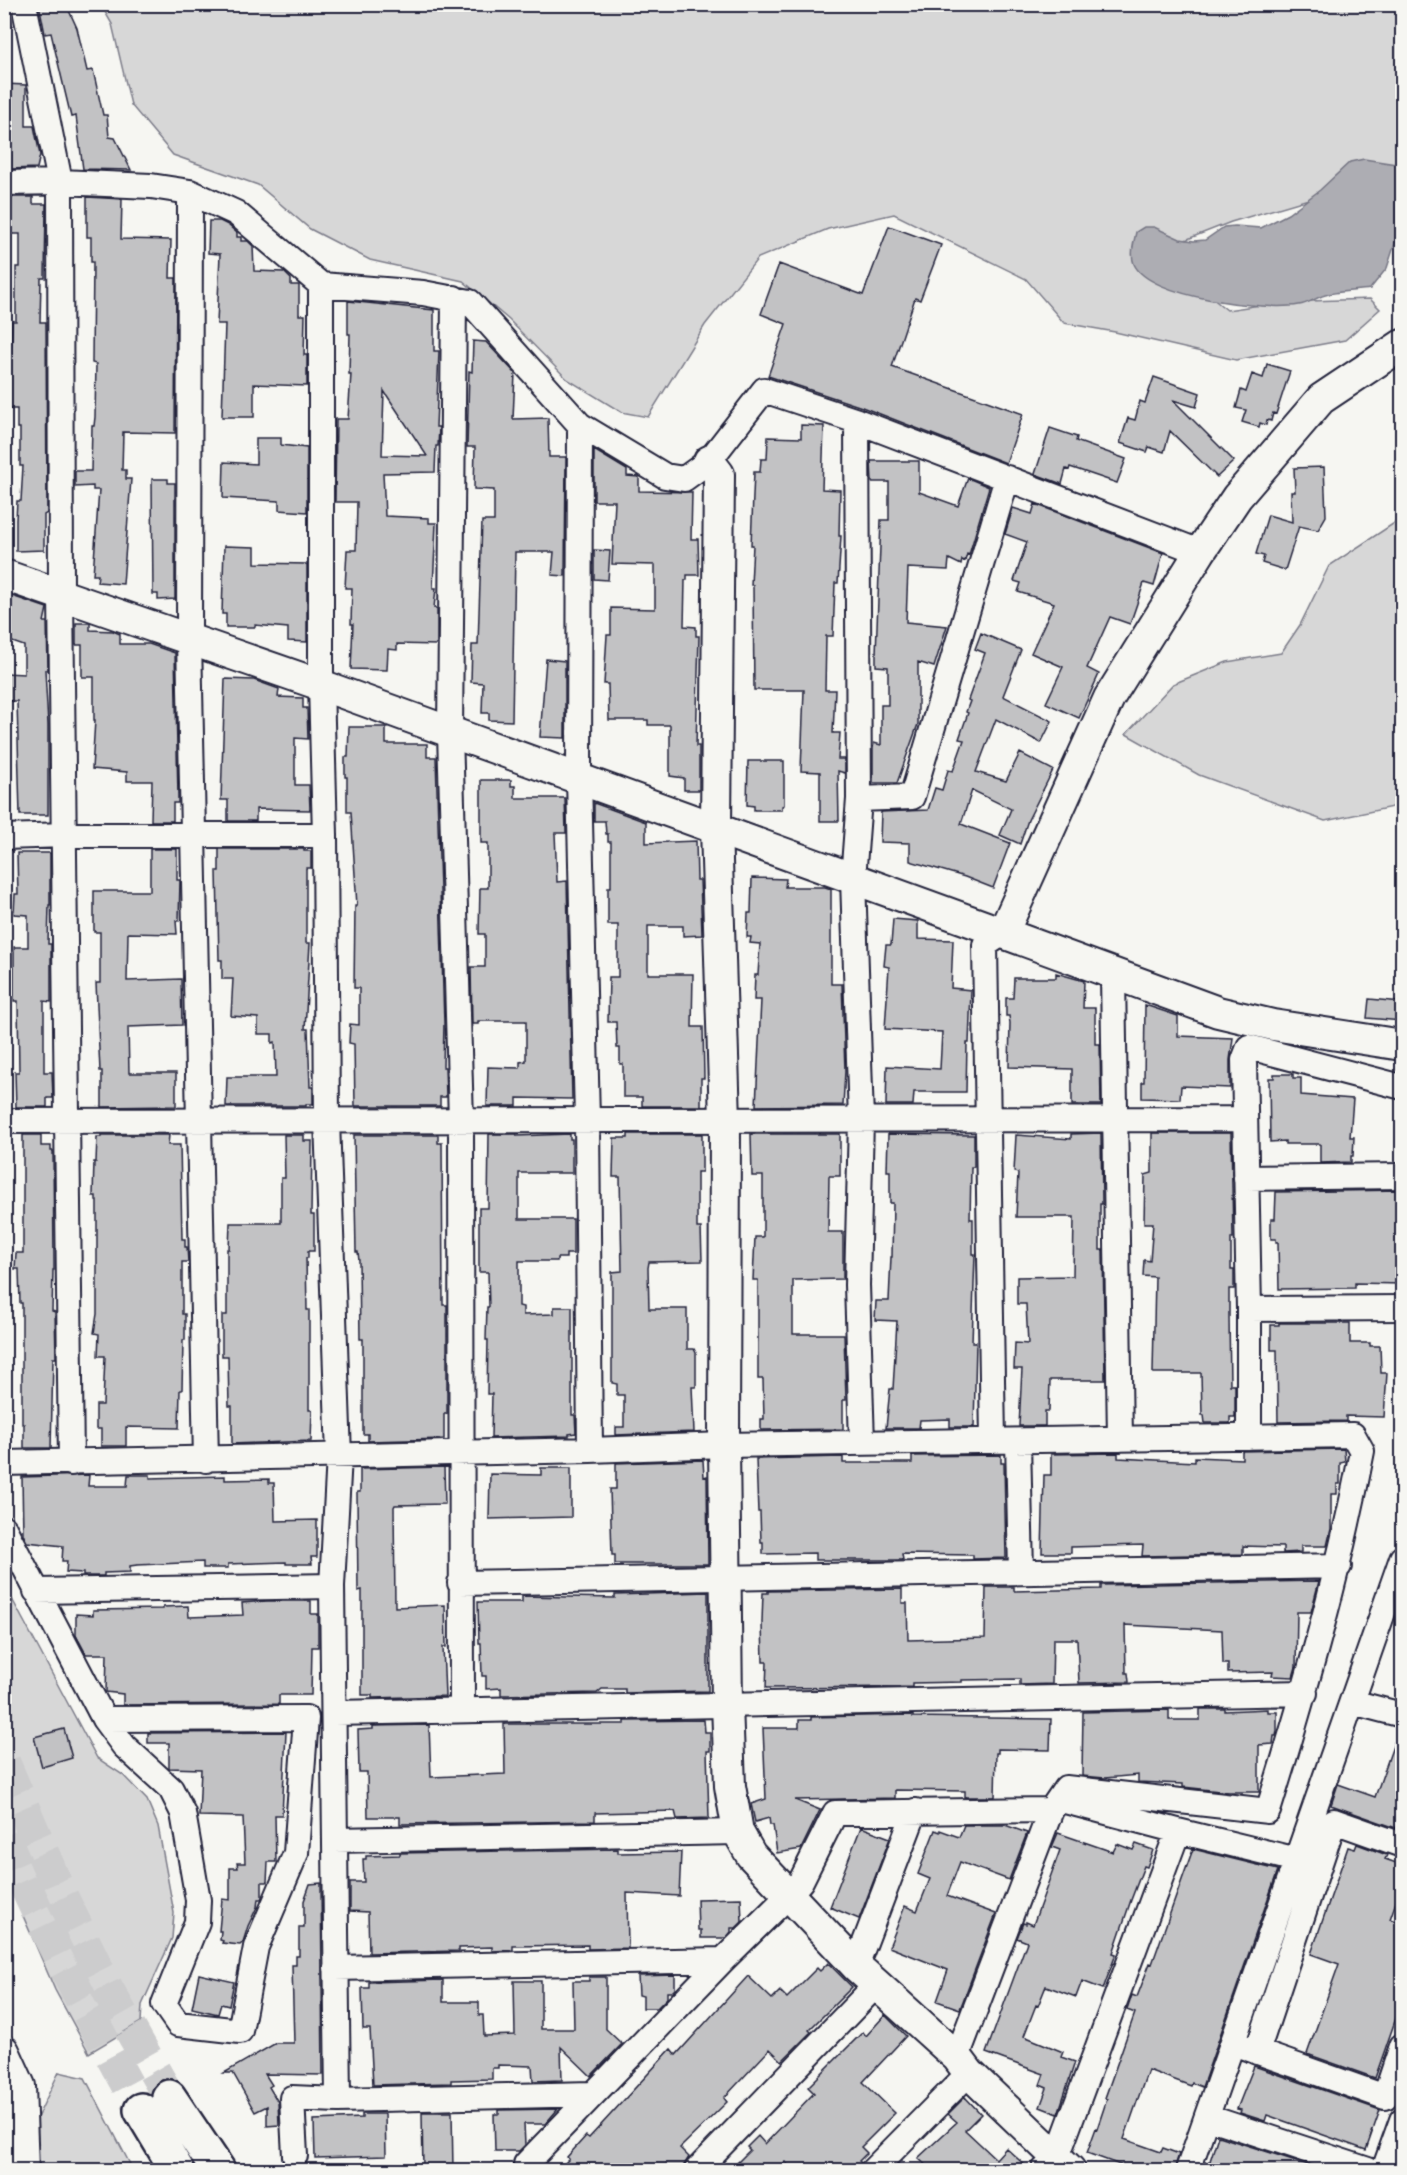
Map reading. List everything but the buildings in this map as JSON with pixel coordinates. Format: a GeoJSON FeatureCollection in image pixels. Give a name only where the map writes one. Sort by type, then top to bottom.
{"type":"FeatureCollection","features":[{"type":"Feature","properties":{"kind":"highway"},"geometry":{"type":"LineString","coordinates":[[177,2170],[155,2103],[218,2170]]}},
{"type":"Feature","properties":{"kind":"street"},"geometry":{"type":"LineString","coordinates":[[24,4],[60,182],[61,595],[69,1121],[71,1463]]}},
{"type":"Feature","properties":{"kind":"street"},"geometry":{"type":"LineString","coordinates":[[4,183],[60,182],[151,186],[190,192],[236,213],[321,285],[423,293],[470,302],[580,425],[665,476],[684,479],[709,461],[764,390],[857,421],[1200,552]]}},
{"type":"Feature","properties":{"kind":"street"},"geometry":{"type":"LineString","coordinates":[[190,192],[189,639],[206,1460]]}},
{"type":"Feature","properties":{"kind":"street"},"geometry":{"type":"LineString","coordinates":[[321,285],[321,685],[325,835],[327,1121],[339,1456],[332,1586],[338,2100]]}},
{"type":"Feature","properties":{"kind":"street"},"geometry":{"type":"LineString","coordinates":[[454,298],[450,733],[461,1121],[462,1709]]}},
{"type":"Feature","properties":{"kind":"street"},"geometry":{"type":"LineString","coordinates":[[993,1441],[985,945],[1003,933],[1110,698],[1200,552],[1237,497],[1321,399],[1402,345]]}},
{"type":"Feature","properties":{"kind":"street"},"geometry":{"type":"LineString","coordinates":[[857,421],[859,799],[853,879],[861,1120],[857,1285],[862,1443]]}},
{"type":"Feature","properties":{"kind":"street"},"geometry":{"type":"LineString","coordinates":[[580,425],[579,778],[587,1120],[590,1450]]}},
{"type":"Feature","properties":{"kind":"street"},"geometry":{"type":"LineString","coordinates":[[709,461],[719,474],[716,828],[725,1120],[726,1704],[730,1785],[738,1832],[751,1856],[788,1896],[867,1975],[963,2065],[1057,2166],[1178,1831]]}},
{"type":"Feature","properties":{"kind":"street"},"geometry":{"type":"LineString","coordinates":[[859,799],[912,797],[1007,478]]}},
{"type":"Feature","properties":{"kind":"street"},"geometry":{"type":"LineString","coordinates":[[4,575],[321,685],[1218,1012],[1273,1025],[1402,1045]]}},
{"type":"Feature","properties":{"kind":"street"},"geometry":{"type":"LineString","coordinates":[[4,837],[325,835]]}},
{"type":"Feature","properties":{"kind":"street"},"geometry":{"type":"LineString","coordinates":[[1113,975],[1120,1439]]}},
{"type":"Feature","properties":{"kind":"street"},"geometry":{"type":"LineString","coordinates":[[1249,1437],[1244,1060],[1249,1047],[1402,1087]]}},
{"type":"Feature","properties":{"kind":"street"},"geometry":{"type":"LineString","coordinates":[[4,1121],[1245,1119]]}},
{"type":"Feature","properties":{"kind":"street"},"geometry":{"type":"LineString","coordinates":[[1246,1178],[1402,1176]]}},
{"type":"Feature","properties":{"kind":"street"},"geometry":{"type":"LineString","coordinates":[[1249,1309],[1402,1308]]}},
{"type":"Feature","properties":{"kind":"street"},"geometry":{"type":"LineString","coordinates":[[4,1464],[724,1445],[1353,1435],[1362,1450],[1339,1566],[1305,1693],[1268,1810],[1066,1788],[1055,1805],[963,2065],[873,2170]]}},
{"type":"Feature","properties":{"kind":"street"},"geometry":{"type":"LineString","coordinates":[[1018,1441],[1021,1572]]}},
{"type":"Feature","properties":{"kind":"street"},"geometry":{"type":"LineString","coordinates":[[4,1528],[104,1719],[124,1746],[171,1790],[183,1814],[198,1900],[197,1922],[164,2004],[178,2024],[240,2031],[256,1947],[296,1853],[306,1718],[104,1719]]}},
{"type":"Feature","properties":{"kind":"street"},"geometry":{"type":"LineString","coordinates":[[1188,2170],[1402,1558]]}},
{"type":"Feature","properties":{"kind":"street"},"geometry":{"type":"LineString","coordinates":[[460,1583],[1339,1566]]}},
{"type":"Feature","properties":{"kind":"street"},"geometry":{"type":"LineString","coordinates":[[36,1592],[332,1586]]}},
{"type":"Feature","properties":{"kind":"street"},"geometry":{"type":"LineString","coordinates":[[334,1713],[1305,1693]]}},
{"type":"Feature","properties":{"kind":"street"},"geometry":{"type":"LineString","coordinates":[[1352,1702],[1402,1715]]}},
{"type":"Feature","properties":{"kind":"street"},"geometry":{"type":"LineString","coordinates":[[531,2170],[526,2164],[591,2094],[801,1881],[835,1814],[1055,1805],[1178,1831],[1297,1860]]}},
{"type":"Feature","properties":{"kind":"street"},"geometry":{"type":"LineString","coordinates":[[696,2170],[867,1975],[915,1811]]}},
{"type":"Feature","properties":{"kind":"street"},"geometry":{"type":"LineString","coordinates":[[1257,2052],[1334,1821],[1402,1845]]}},
{"type":"Feature","properties":{"kind":"street"},"geometry":{"type":"LineString","coordinates":[[335,1840],[738,1832]]}},
{"type":"Feature","properties":{"kind":"street"},"geometry":{"type":"LineString","coordinates":[[336,1968],[723,1960]]}},
{"type":"Feature","properties":{"kind":"street"},"geometry":{"type":"LineString","coordinates":[[1233,2044],[1385,2097],[1402,2046]]}},
{"type":"Feature","properties":{"kind":"street"},"geometry":{"type":"LineString","coordinates":[[4,2051],[20,2086],[23,2170]]}},
{"type":"Feature","properties":{"kind":"street"},"geometry":{"type":"LineString","coordinates":[[295,2156],[292,2098],[338,2100],[591,2094]]}},
{"type":"Feature","properties":{"kind":"street"},"geometry":{"type":"LineString","coordinates":[[1207,2117],[1368,2170]]}},
{"type":"Feature","properties":{"kind":"street"},"geometry":{"type":"LineString","coordinates":[[1384,2170],[1402,2120]]}},
{"type":"Feature","properties":{"kind":"shaded area"},"geometry":{"type":"Polygon","coordinates":[[[101,5],[1402,5],[1402,180],[1312,198],[1231,222],[1185,240],[1182,274],[1227,310],[1280,302],[1370,299],[1380,309],[1345,340],[1236,360],[1115,332],[1064,323],[1026,279],[894,214],[828,229],[758,258],[705,325],[648,417],[621,412],[567,379],[509,320],[463,281],[370,260],[310,229],[258,185],[173,155],[131,105],[112,24],[101,5]]]}},
{"type":"Feature","properties":{"kind":"shaded area"},"geometry":{"type":"Polygon","coordinates":[[[1364,159],[1402,165],[1402,222],[1387,268],[1370,289],[1329,294],[1299,305],[1236,304],[1210,300],[1161,286],[1144,276],[1134,264],[1132,252],[1136,232],[1144,227],[1154,227],[1180,239],[1194,241],[1205,240],[1224,227],[1261,228],[1288,214],[1320,190],[1350,162],[1364,159]]]}},
{"type":"Feature","properties":{"kind":"shaded area"},"geometry":{"type":"Polygon","coordinates":[[[1402,518],[1402,805],[1325,821],[1199,775],[1126,734],[1173,684],[1227,662],[1281,653],[1300,625],[1329,566],[1402,518]]]}},
{"type":"Feature","properties":{"kind":"shaded area"},"geometry":{"type":"Polygon","coordinates":[[[4,1584],[97,1758],[123,1775],[147,1800],[158,1826],[174,1913],[172,1938],[142,2005],[141,2022],[89,2053],[55,1990],[5,1874],[4,1584]]]}},
{"type":"Feature","properties":{"kind":"shaded area"},"geometry":{"type":"Polygon","coordinates":[[[59,2072],[85,2078],[133,2170],[27,2170],[26,2141],[59,2072]]]}},
{"type":"Feature","properties":{"kind":"tunnel"},"geometry":{"type":"LineString","coordinates":[[4,1763],[60,1893],[109,1992],[169,2097]]}},
{"type":"Feature","properties":{"kind":"tunnel"},"geometry":{"type":"LineString","coordinates":[[4,1836],[52,1941],[141,2110]]}}]}
